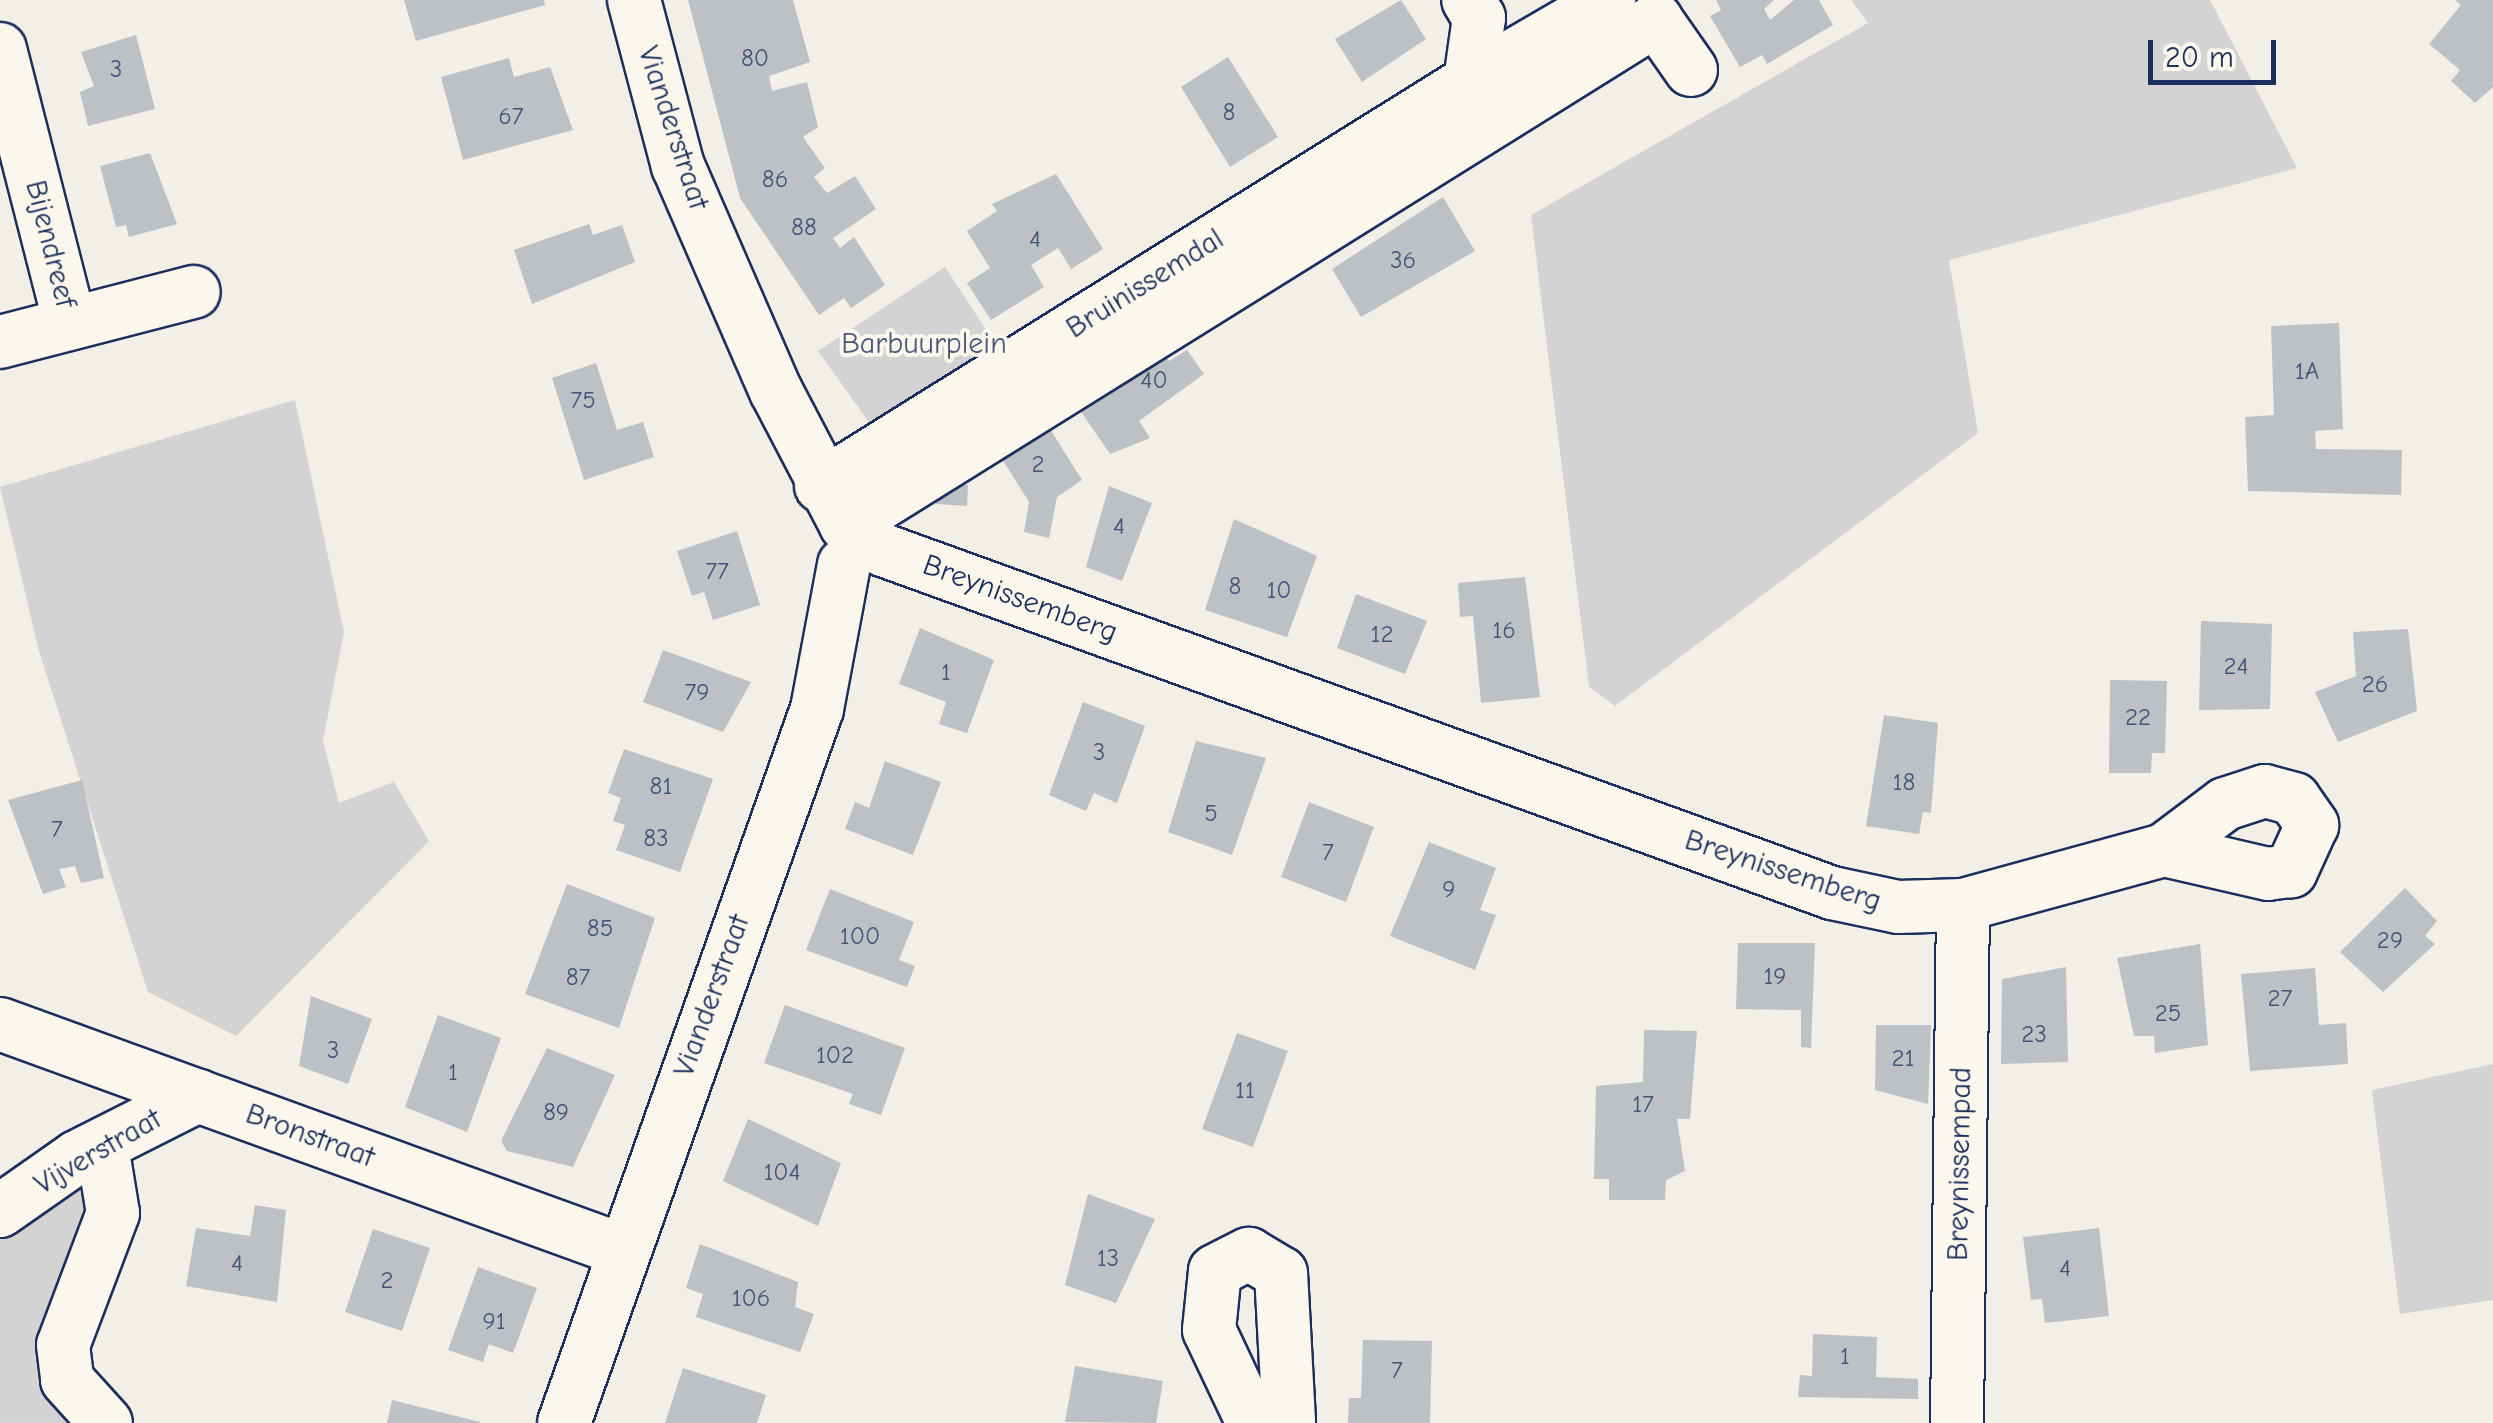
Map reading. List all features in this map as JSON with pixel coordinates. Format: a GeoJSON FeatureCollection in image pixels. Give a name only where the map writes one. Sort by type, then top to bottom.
{"type":"FeatureCollection","features":[{"type":"Feature","properties":{"kind":"street","name":"Vianderstraat"},"geometry":{"type":"LineString","coordinates":[[564,1423],[619,1248],[817,709],[837,526],[678,166],[634,0]]}},
{"type":"Feature","properties":{"kind":"street"},"geometry":{"type":"LineString","coordinates":[[1468,0],[1479,18],[1470,81]]}},
{"type":"Feature","properties":{"kind":"street","name":"Bruinissemdal"},"geometry":{"type":"LineString","coordinates":[[837,526],[1470,81],[1609,0]]}},
{"type":"Feature","properties":{"kind":"street"},"geometry":{"type":"LineString","coordinates":[[837,526],[1656,20],[1691,70]]}},
{"type":"Feature","properties":{"kind":"street","name":"Bijendreef"},"geometry":{"type":"LineString","coordinates":[[0,49],[70,323]]}},
{"type":"Feature","properties":{"kind":"street"},"geometry":{"type":"LineString","coordinates":[[0,342],[194,292]]}},
{"type":"Feature","properties":{"kind":"street","name":"Breynissemberg"},"geometry":{"type":"LineString","coordinates":[[837,526],[883,550],[1832,893],[1898,908],[1963,905],[2164,850]]}},
{"type":"Feature","properties":{"kind":"street","name":"Breynissempad"},"geometry":{"type":"LineString","coordinates":[[1958,1423],[1963,905]]}},
{"type":"Feature","properties":{"kind":"street","name":"Bronstraat"},"geometry":{"type":"LineString","coordinates":[[0,1024],[619,1248]]}},
{"type":"Feature","properties":{"kind":"street","name":"Vijverstraat"},"geometry":{"type":"LineString","coordinates":[[0,1211],[102,1146],[198,1096]]}},
{"type":"Feature","properties":{"kind":"street"},"geometry":{"type":"LineString","coordinates":[[102,1146],[113,1213],[64,1345],[67,1380],[106,1423]]}},
{"type":"Feature","properties":{"kind":"street"},"geometry":{"type":"LineString","coordinates":[[1253,1423],[1209,1330],[1215,1272],[1249,1254],[1281,1272],[1290,1423]]}},
{"type":"Feature","properties":{"kind":"green space"},"geometry":{"type":"Polygon","coordinates":[[[1851,0],[2210,0],[2297,168],[1949,260],[1978,433],[1615,706],[1589,687],[1531,215],[1868,23],[1851,0]]]}},
{"type":"Feature","properties":{"kind":"green space","name":"Barbuurplein"},"geometry":{"type":"Polygon","coordinates":[[[945,267],[1004,357],[879,436],[818,351],[945,267]]]}},
{"type":"Feature","properties":{"kind":"green space"},"geometry":{"type":"Polygon","coordinates":[[[295,400],[344,632],[323,741],[339,803],[394,782],[429,841],[236,1036],[148,992],[39,651],[0,487],[295,400]]]}},
{"type":"Feature","properties":{"kind":"green space"},"geometry":{"type":"Polygon","coordinates":[[[2493,1064],[2493,1300],[2400,1314],[2372,1090],[2493,1064]]]}},
{"type":"Feature","properties":{"kind":"green space"},"geometry":{"type":"Polygon","coordinates":[[[89,1168],[75,1423],[0,1423],[0,1193],[89,1168]]]}},
{"type":"Feature","properties":{"kind":"building"},"geometry":{"type":"Polygon","coordinates":[[[404,0],[544,0],[545,5],[416,41],[404,0]]]}},
{"type":"Feature","properties":{"kind":"building"},"geometry":{"type":"Polygon","coordinates":[[[688,0],[793,0],[810,62],[769,76],[772,91],[807,82],[818,127],[803,137],[825,168],[814,177],[827,193],[855,176],[876,209],[833,238],[840,248],[854,237],[885,285],[851,308],[844,298],[819,315],[740,198],[688,0]]]}},
{"type":"Feature","properties":{"kind":"building"},"geometry":{"type":"Polygon","coordinates":[[[1401,0],[1426,39],[1362,82],[1335,39],[1401,0]]]}},
{"type":"Feature","properties":{"kind":"building"},"geometry":{"type":"Polygon","coordinates":[[[1716,0],[1774,0],[1764,9],[1770,20],[1794,0],[1819,0],[1833,25],[1767,64],[1762,55],[1740,67],[1710,16],[1721,10],[1716,0]]]}},
{"type":"Feature","properties":{"kind":"building"},"geometry":{"type":"Polygon","coordinates":[[[2455,0],[2493,0],[2493,87],[2475,103],[2451,81],[2460,70],[2429,44],[2461,5],[2455,0]]]}},
{"type":"Feature","properties":{"kind":"building"},"geometry":{"type":"Polygon","coordinates":[[[136,35],[155,109],[88,126],[80,92],[94,86],[81,52],[136,35]]]}},
{"type":"Feature","properties":{"kind":"building"},"geometry":{"type":"Polygon","coordinates":[[[1228,57],[1278,137],[1230,167],[1181,87],[1228,57]]]}},
{"type":"Feature","properties":{"kind":"building"},"geometry":{"type":"Polygon","coordinates":[[[509,58],[514,77],[550,67],[573,130],[463,160],[441,77],[509,58]]]}},
{"type":"Feature","properties":{"kind":"building"},"geometry":{"type":"Polygon","coordinates":[[[150,153],[177,224],[129,237],[126,225],[116,227],[100,166],[150,153]]]}},
{"type":"Feature","properties":{"kind":"building"},"geometry":{"type":"Polygon","coordinates":[[[1056,174],[1103,249],[1071,269],[1058,248],[1031,265],[1044,287],[991,320],[967,283],[990,268],[967,231],[997,211],[992,204],[1056,174]]]}},
{"type":"Feature","properties":{"kind":"building"},"geometry":{"type":"Polygon","coordinates":[[[1443,197],[1475,251],[1361,317],[1332,269],[1443,197]]]}},
{"type":"Feature","properties":{"kind":"building"},"geometry":{"type":"Polygon","coordinates":[[[589,224],[593,235],[622,225],[635,262],[532,304],[514,250],[589,224]]]}},
{"type":"Feature","properties":{"kind":"building"},"geometry":{"type":"Polygon","coordinates":[[[2339,323],[2343,429],[2315,431],[2316,449],[2402,450],[2401,495],[2248,491],[2245,417],[2274,415],[2271,326],[2339,323]]]}},
{"type":"Feature","properties":{"kind":"building"},"geometry":{"type":"Polygon","coordinates":[[[1156,344],[1169,361],[1187,350],[1204,374],[1139,421],[1150,438],[1110,454],[1071,397],[1156,344]]]}},
{"type":"Feature","properties":{"kind":"building"},"geometry":{"type":"Polygon","coordinates":[[[596,363],[617,430],[643,422],[654,457],[584,480],[552,378],[596,363]]]}},
{"type":"Feature","properties":{"kind":"building"},"geometry":{"type":"Polygon","coordinates":[[[1054,413],[1061,423],[1050,429],[1082,480],[1057,497],[1049,538],[1024,532],[1029,502],[995,448],[1054,413]]]}},
{"type":"Feature","properties":{"kind":"building"},"geometry":{"type":"Polygon","coordinates":[[[968,485],[967,506],[936,504],[936,486],[968,485]]]}},
{"type":"Feature","properties":{"kind":"building"},"geometry":{"type":"Polygon","coordinates":[[[1109,486],[1152,503],[1122,581],[1086,567],[1109,486]]]}},
{"type":"Feature","properties":{"kind":"building"},"geometry":{"type":"Polygon","coordinates":[[[1234,519],[1317,556],[1287,637],[1205,610],[1234,519]]]}},
{"type":"Feature","properties":{"kind":"building"},"geometry":{"type":"Polygon","coordinates":[[[737,531],[760,605],[713,620],[704,592],[692,596],[677,551],[737,531]]]}},
{"type":"Feature","properties":{"kind":"building"},"geometry":{"type":"Polygon","coordinates":[[[1525,577],[1540,697],[1481,703],[1473,616],[1460,617],[1458,583],[1525,577]]]}},
{"type":"Feature","properties":{"kind":"building"},"geometry":{"type":"Polygon","coordinates":[[[1356,594],[1427,621],[1405,674],[1337,648],[1356,594]]]}},
{"type":"Feature","properties":{"kind":"building"},"geometry":{"type":"Polygon","coordinates":[[[2201,621],[2272,624],[2270,709],[2199,710],[2201,621]]]}},
{"type":"Feature","properties":{"kind":"building"},"geometry":{"type":"Polygon","coordinates":[[[920,628],[994,660],[967,733],[939,724],[946,702],[899,684],[920,628]]]}},
{"type":"Feature","properties":{"kind":"building"},"geometry":{"type":"Polygon","coordinates":[[[2408,629],[2417,711],[2338,742],[2315,692],[2356,676],[2353,632],[2408,629]]]}},
{"type":"Feature","properties":{"kind":"building"},"geometry":{"type":"Polygon","coordinates":[[[663,650],[751,682],[723,732],[643,702],[663,650]]]}},
{"type":"Feature","properties":{"kind":"building"},"geometry":{"type":"Polygon","coordinates":[[[2110,680],[2167,681],[2165,753],[2152,753],[2151,773],[2109,773],[2110,680]]]}},
{"type":"Feature","properties":{"kind":"building"},"geometry":{"type":"Polygon","coordinates":[[[1083,702],[1145,726],[1117,803],[1094,793],[1086,811],[1049,795],[1083,702]]]}},
{"type":"Feature","properties":{"kind":"building"},"geometry":{"type":"Polygon","coordinates":[[[1884,715],[1938,723],[1931,813],[1923,812],[1919,834],[1866,826],[1884,715]]]}},
{"type":"Feature","properties":{"kind":"building"},"geometry":{"type":"Polygon","coordinates":[[[1196,741],[1266,758],[1232,855],[1168,832],[1196,741]]]}},
{"type":"Feature","properties":{"kind":"building"},"geometry":{"type":"Polygon","coordinates":[[[624,749],[713,779],[680,872],[616,850],[625,825],[613,821],[621,798],[608,793],[624,749]]]}},
{"type":"Feature","properties":{"kind":"building"},"geometry":{"type":"Polygon","coordinates":[[[885,761],[941,782],[913,855],[845,829],[855,802],[869,808],[885,761]]]}},
{"type":"Feature","properties":{"kind":"building"},"geometry":{"type":"Polygon","coordinates":[[[82,780],[104,878],[81,883],[75,866],[59,869],[66,887],[43,894],[8,800],[82,780]]]}},
{"type":"Feature","properties":{"kind":"building"},"geometry":{"type":"Polygon","coordinates":[[[1309,802],[1374,827],[1346,902],[1281,877],[1309,802]]]}},
{"type":"Feature","properties":{"kind":"building"},"geometry":{"type":"Polygon","coordinates":[[[1429,842],[1496,868],[1480,910],[1496,915],[1475,970],[1390,936],[1429,842]]]}},
{"type":"Feature","properties":{"kind":"building"},"geometry":{"type":"Polygon","coordinates":[[[567,884],[655,918],[619,1028],[525,994],[567,884]]]}},
{"type":"Feature","properties":{"kind":"building"},"geometry":{"type":"Polygon","coordinates":[[[2405,888],[2437,921],[2425,936],[2435,944],[2383,992],[2340,952],[2405,888]]]}},
{"type":"Feature","properties":{"kind":"building"},"geometry":{"type":"Polygon","coordinates":[[[830,889],[914,922],[899,960],[915,966],[907,987],[806,950],[830,889]]]}},
{"type":"Feature","properties":{"kind":"building"},"geometry":{"type":"Polygon","coordinates":[[[1738,943],[1815,943],[1811,1048],[1801,1047],[1801,1010],[1736,1009],[1738,943]]]}},
{"type":"Feature","properties":{"kind":"building"},"geometry":{"type":"Polygon","coordinates":[[[2200,944],[2208,1045],[2155,1053],[2154,1036],[2134,1036],[2117,958],[2200,944]]]}},
{"type":"Feature","properties":{"kind":"building"},"geometry":{"type":"Polygon","coordinates":[[[2066,967],[2068,1062],[2001,1064],[2002,979],[2066,967]]]}},
{"type":"Feature","properties":{"kind":"building"},"geometry":{"type":"Polygon","coordinates":[[[2315,968],[2319,1025],[2346,1023],[2348,1064],[2250,1071],[2241,974],[2315,968]]]}},
{"type":"Feature","properties":{"kind":"building"},"geometry":{"type":"Polygon","coordinates":[[[311,996],[372,1019],[348,1084],[299,1066],[311,996]]]}},
{"type":"Feature","properties":{"kind":"building"},"geometry":{"type":"Polygon","coordinates":[[[785,1005],[905,1048],[881,1115],[849,1104],[853,1094],[764,1063],[785,1005]]]}},
{"type":"Feature","properties":{"kind":"building"},"geometry":{"type":"Polygon","coordinates":[[[438,1015],[501,1038],[467,1132],[405,1107],[438,1015]]]}},
{"type":"Feature","properties":{"kind":"building"},"geometry":{"type":"Polygon","coordinates":[[[1876,1025],[1931,1025],[1928,1104],[1875,1090],[1876,1025]]]}},
{"type":"Feature","properties":{"kind":"building"},"geometry":{"type":"Polygon","coordinates":[[[1644,1030],[1697,1031],[1690,1119],[1677,1119],[1685,1171],[1666,1180],[1665,1200],[1609,1200],[1609,1179],[1594,1179],[1596,1086],[1643,1082],[1644,1030]]]}},
{"type":"Feature","properties":{"kind":"building"},"geometry":{"type":"Polygon","coordinates":[[[1237,1033],[1288,1051],[1253,1147],[1202,1129],[1237,1033]]]}},
{"type":"Feature","properties":{"kind":"building"},"geometry":{"type":"Polygon","coordinates":[[[547,1048],[615,1075],[573,1167],[507,1151],[501,1141],[547,1048]]]}},
{"type":"Feature","properties":{"kind":"building"},"geometry":{"type":"Polygon","coordinates":[[[748,1119],[841,1163],[818,1226],[723,1181],[748,1119]]]}},
{"type":"Feature","properties":{"kind":"building"},"geometry":{"type":"Polygon","coordinates":[[[1088,1194],[1155,1219],[1116,1303],[1065,1285],[1088,1194]]]}},
{"type":"Feature","properties":{"kind":"building"},"geometry":{"type":"Polygon","coordinates":[[[255,1205],[286,1210],[277,1302],[186,1286],[196,1228],[250,1236],[255,1205]]]}},
{"type":"Feature","properties":{"kind":"building"},"geometry":{"type":"Polygon","coordinates":[[[2099,1228],[2109,1316],[2045,1323],[2042,1299],[2031,1300],[2023,1237],[2099,1228]]]}},
{"type":"Feature","properties":{"kind":"building"},"geometry":{"type":"Polygon","coordinates":[[[373,1229],[430,1248],[402,1331],[345,1312],[373,1229]]]}},
{"type":"Feature","properties":{"kind":"building"},"geometry":{"type":"Polygon","coordinates":[[[700,1244],[798,1282],[795,1307],[814,1314],[800,1352],[696,1317],[703,1294],[686,1288],[700,1244]]]}},
{"type":"Feature","properties":{"kind":"building"},"geometry":{"type":"Polygon","coordinates":[[[478,1267],[537,1288],[513,1353],[489,1344],[483,1362],[448,1350],[478,1267]]]}},
{"type":"Feature","properties":{"kind":"building"},"geometry":{"type":"Polygon","coordinates":[[[1813,1334],[1877,1337],[1876,1377],[1918,1379],[1918,1399],[1798,1397],[1800,1375],[1812,1376],[1813,1334]]]}},
{"type":"Feature","properties":{"kind":"building"},"geometry":{"type":"Polygon","coordinates":[[[1363,1340],[1432,1341],[1430,1423],[1348,1423],[1349,1398],[1361,1398],[1363,1340]]]}},
{"type":"Feature","properties":{"kind":"building"},"geometry":{"type":"Polygon","coordinates":[[[1075,1366],[1163,1381],[1156,1423],[1065,1422],[1075,1366]]]}},
{"type":"Feature","properties":{"kind":"building"},"geometry":{"type":"Polygon","coordinates":[[[683,1368],[766,1395],[757,1423],[665,1423],[683,1368]]]}},
{"type":"Feature","properties":{"kind":"building"},"geometry":{"type":"Polygon","coordinates":[[[392,1400],[480,1422],[480,1423],[387,1423],[392,1400]]]}}]}
